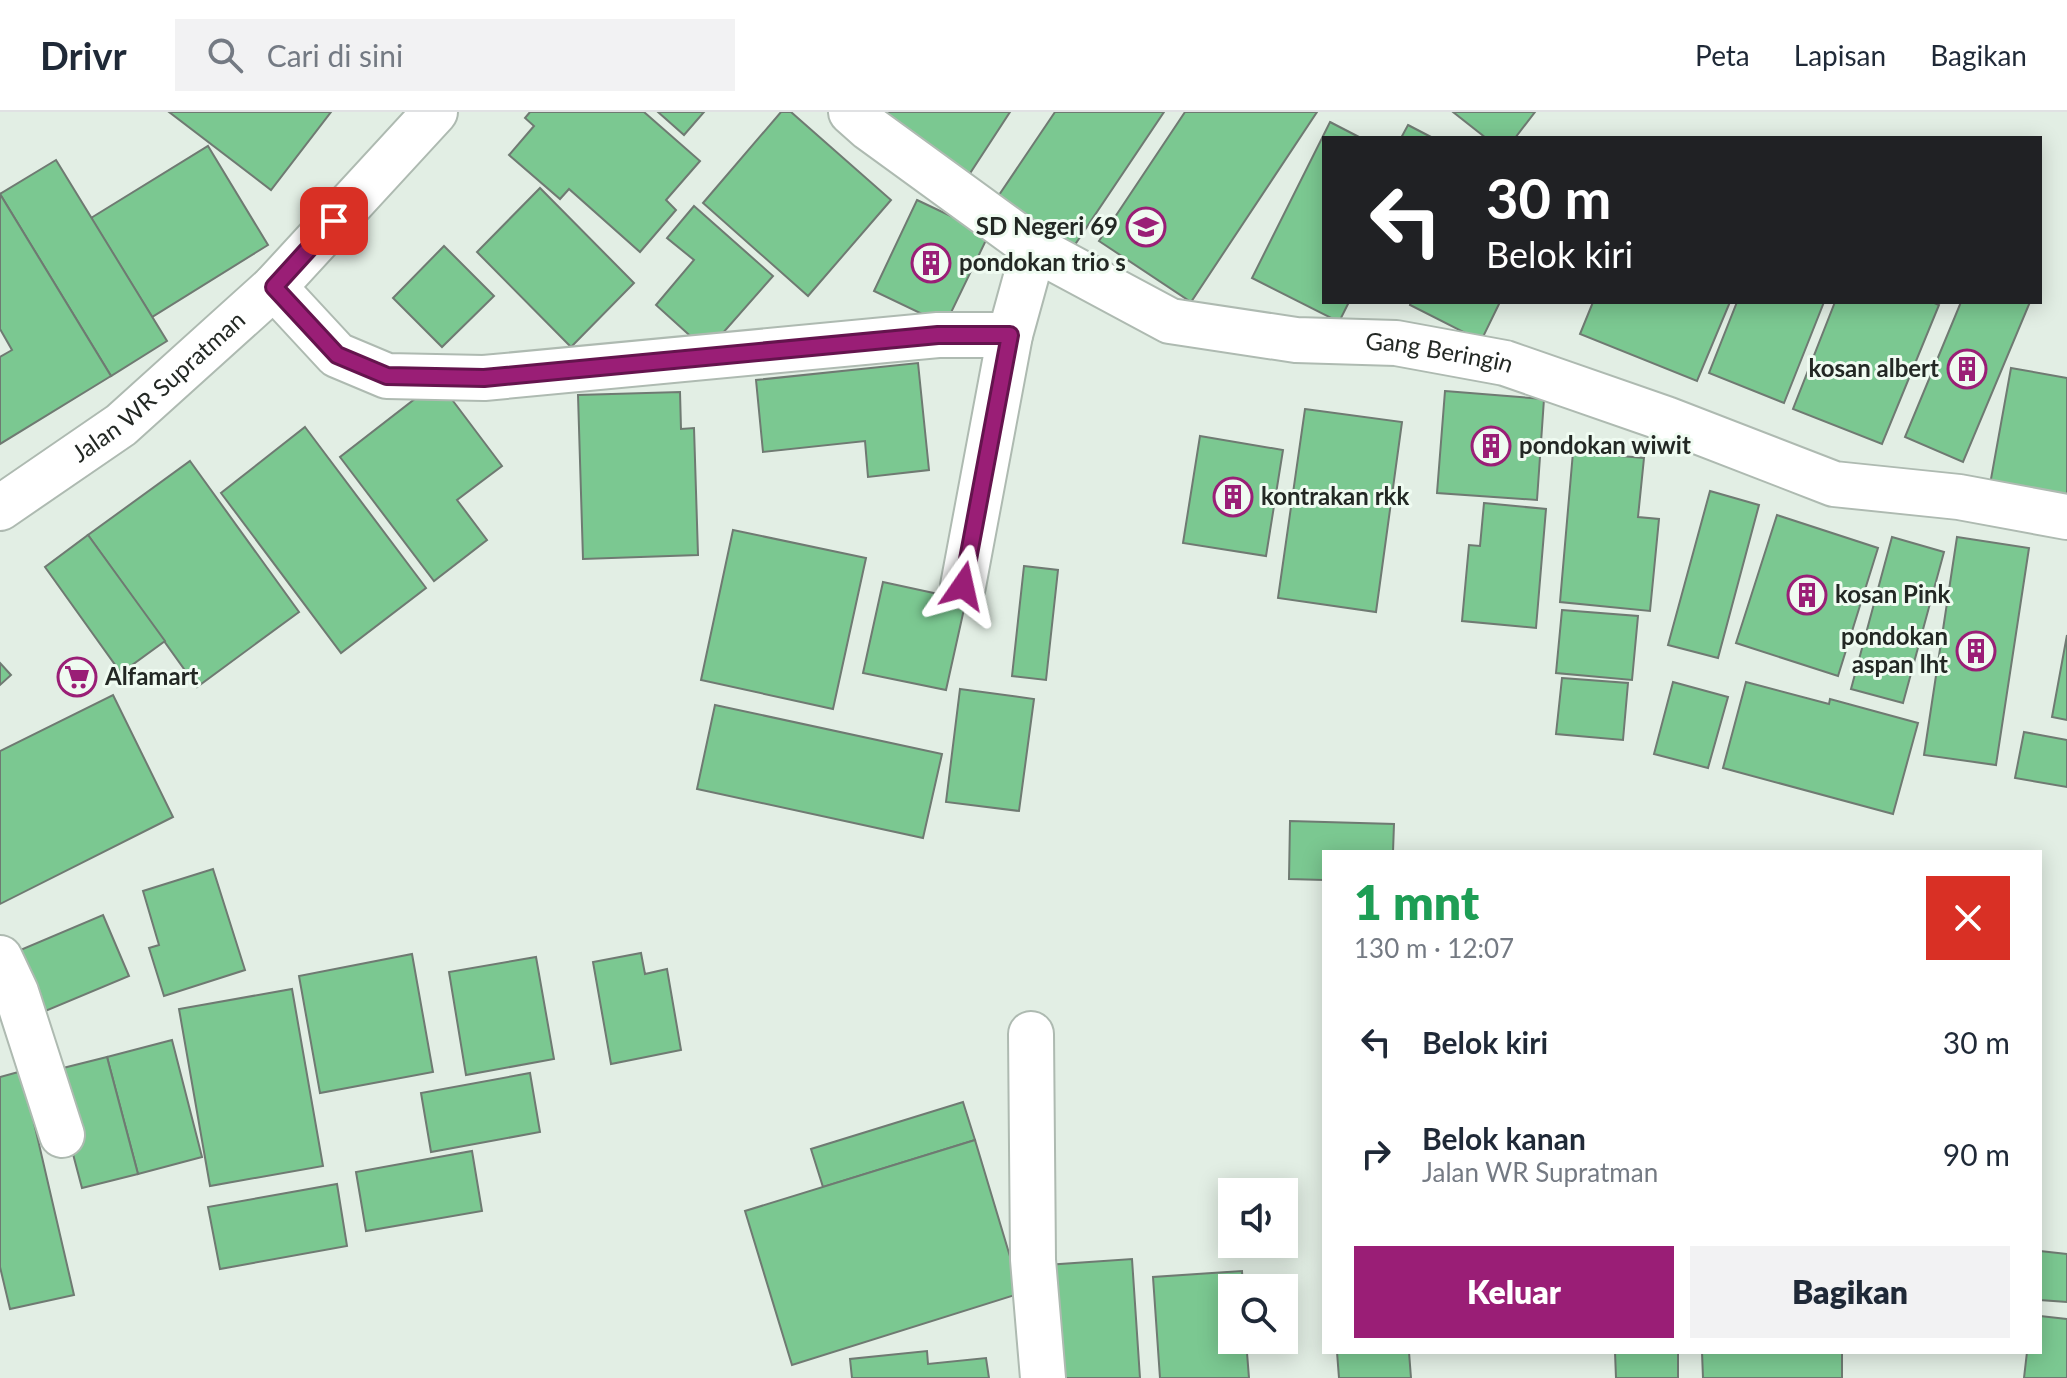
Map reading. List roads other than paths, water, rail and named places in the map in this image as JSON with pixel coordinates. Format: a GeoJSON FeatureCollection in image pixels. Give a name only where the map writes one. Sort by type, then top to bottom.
{"type":"FeatureCollection","features":[{"type":"Feature","properties":{"kind":"main road","name":"Jalan WR Supratman"},"geometry":{"type":"LineString","coordinates":[[0,508],[121,425],[274,287],[435,112]]}},
{"type":"Feature","properties":{"kind":"main road","name":"Gang Beringin"},"geometry":{"type":"LineString","coordinates":[[851,112],[1034,248],[1170,321],[1296,340],[1396,343],[1505,363],[1666,419],[1834,484],[1959,497],[2067,517]]}},
{"type":"Feature","properties":{"kind":"main road"},"geometry":{"type":"LineString","coordinates":[[963,586],[1010,335],[1034,248]]}},
{"type":"Feature","properties":{"kind":"main road"},"geometry":{"type":"LineString","coordinates":[[274,287],[337,355],[387,376],[484,378],[938,335],[1010,335]]}},
{"type":"Feature","properties":{"kind":"main road"},"geometry":{"type":"LineString","coordinates":[[0,958],[16,992],[62,1135]]}},
{"type":"Feature","properties":{"kind":"main road"},"geometry":{"type":"LineString","coordinates":[[1031,1034],[1033,1260],[1043,1378]]}},
{"type":"Feature","properties":{"kind":"place","name":"SD Negeri 69"},"geometry":{"type":"Point","coordinates":[1146,227]}},
{"type":"Feature","properties":{"kind":"place","name":"pondokan trio s"},"geometry":{"type":"Point","coordinates":[931,263]}},
{"type":"Feature","properties":{"kind":"place","name":"kosan albert"},"geometry":{"type":"Point","coordinates":[1967,369]}},
{"type":"Feature","properties":{"kind":"place","name":"pondokan wiwit"},"geometry":{"type":"Point","coordinates":[1491,446]}},
{"type":"Feature","properties":{"kind":"place","name":"kontrakan rkk"},"geometry":{"type":"Point","coordinates":[1233,497]}},
{"type":"Feature","properties":{"kind":"place","name":"kosan Pink"},"geometry":{"type":"Point","coordinates":[1807,595]}},
{"type":"Feature","properties":{"kind":"place","name":"pondokan aspan lht"},"geometry":{"type":"Point","coordinates":[1976,651]}},
{"type":"Feature","properties":{"kind":"place","name":"Alfamart"},"geometry":{"type":"Point","coordinates":[77,677]}}]}
